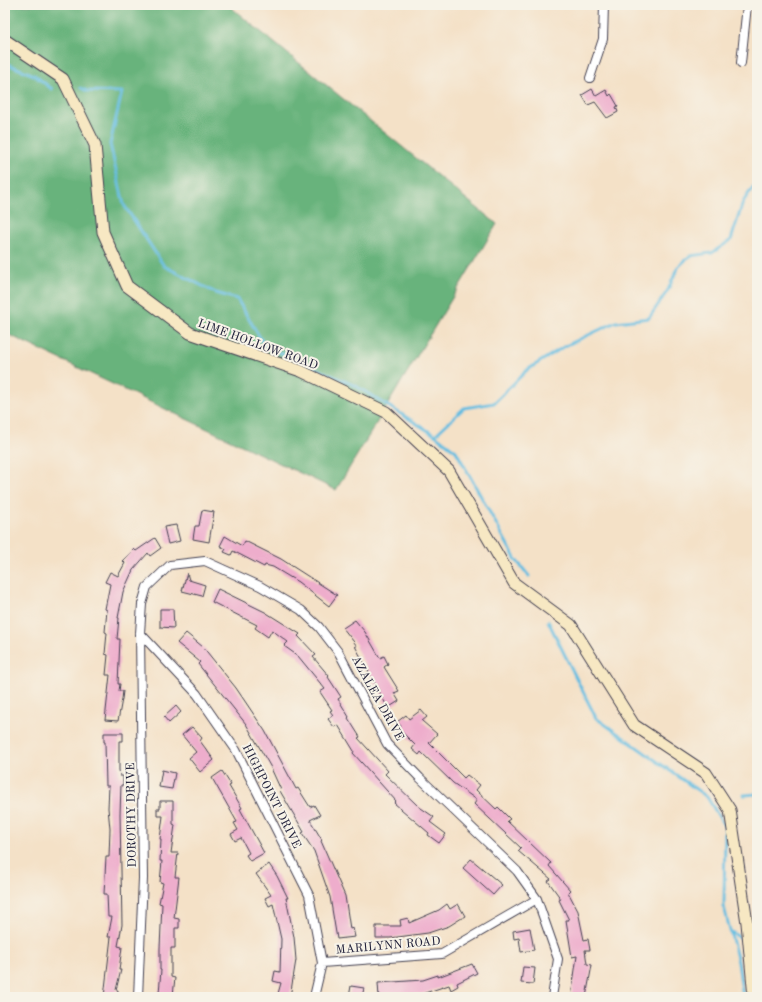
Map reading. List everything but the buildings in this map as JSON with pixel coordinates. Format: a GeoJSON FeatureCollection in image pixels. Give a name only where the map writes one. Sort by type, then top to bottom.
{"type":"FeatureCollection","features":[{"type":"Feature","properties":{"kind":"street"},"geometry":{"type":"LineString","coordinates":[[590,78],[603,39],[604,5]]}},
{"type":"Feature","properties":{"kind":"street"},"geometry":{"type":"LineString","coordinates":[[741,63],[747,5]]}},
{"type":"Feature","properties":{"kind":"street","name":"LIME HOLLOW ROAD"},"geometry":{"type":"LineString","coordinates":[[5,40],[63,78],[96,145],[103,232],[127,286],[190,333],[301,371],[386,412],[449,471],[514,583],[571,625],[634,725],[706,773],[730,810],[747,923],[754,997]]}},
{"type":"Feature","properties":{"kind":"street","name":"AZALEA DRIVE"},"geometry":{"type":"LineString","coordinates":[[140,633],[142,604],[147,587],[170,565],[205,561],[260,586],[301,610],[319,628],[339,653],[387,744],[420,778],[517,871],[538,900],[558,959],[552,997]]}},
{"type":"Feature","properties":{"kind":"street","name":"HIGHPOINT DRIVE"},"geometry":{"type":"LineString","coordinates":[[140,633],[197,694],[236,750],[308,895],[322,963],[314,997]]}},
{"type":"Feature","properties":{"kind":"street","name":"DOROTHY DRIVE"},"geometry":{"type":"LineString","coordinates":[[138,997],[144,878],[140,633]]}},
{"type":"Feature","properties":{"kind":"street","name":"MARILYNN ROAD"},"geometry":{"type":"LineString","coordinates":[[322,963],[442,954],[538,900]]}},
{"type":"Feature","properties":{"kind":"green space"},"geometry":{"type":"Polygon","coordinates":[[[5,5],[228,5],[497,224],[336,490],[5,333],[5,5]]]}},
{"type":"Feature","properties":{"kind":"waterway"},"geometry":{"type":"LineString","coordinates":[[5,63],[34,75],[52,89]]}},
{"type":"Feature","properties":{"kind":"waterway"},"geometry":{"type":"LineString","coordinates":[[81,88],[87,91],[122,92],[110,144],[124,205],[164,266],[216,293],[237,299],[265,346],[356,386],[435,435],[456,451],[516,560],[529,576]]}},
{"type":"Feature","properties":{"kind":"waterway"},"geometry":{"type":"LineString","coordinates":[[435,435],[464,408],[494,403],[527,370],[565,346],[616,322],[649,318],[668,290],[678,267],[690,256],[712,253],[731,240],[743,202],[753,187],[757,185]]}},
{"type":"Feature","properties":{"kind":"waterway"},"geometry":{"type":"LineString","coordinates":[[548,621],[596,718],[707,797],[725,827],[724,907],[738,962],[743,997]]}},
{"type":"Feature","properties":{"kind":"waterway"},"geometry":{"type":"LineString","coordinates":[[744,795],[757,794]]}},
{"type":"Feature","properties":{"kind":"waterway"},"geometry":{"type":"LineString","coordinates":[[730,931],[740,938]]}}]}
